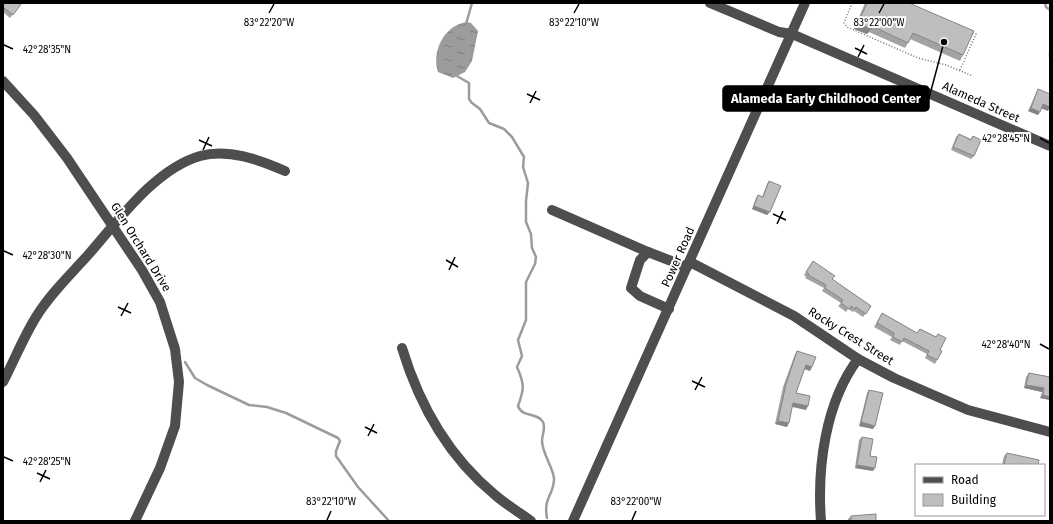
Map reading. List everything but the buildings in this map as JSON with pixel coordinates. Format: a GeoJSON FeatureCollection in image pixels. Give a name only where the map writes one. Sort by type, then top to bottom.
{"type":"FeatureCollection","features":[{"type":"Feature","properties":{"kind":"street","name":"Alameda Street"},"geometry":{"type":"LineString","coordinates":[[710,3],[779,32],[792,34],[1050,146]]}},
{"type":"Feature","properties":{"kind":"street","name":"Power Road"},"geometry":{"type":"LineString","coordinates":[[573,521],[805,3]]}},
{"type":"Feature","properties":{"kind":"street","name":"Glen Orchard Drive"},"geometry":{"type":"LineString","coordinates":[[3,82],[34,115],[67,158],[142,270],[160,302],[175,349],[179,382],[175,426],[168,447],[136,521]]}},
{"type":"Feature","properties":{"kind":"street"},"geometry":{"type":"LineString","coordinates":[[3,382],[31,325],[43,306],[112,226],[155,183],[176,166],[201,156],[218,154],[241,156],[285,170]]}},
{"type":"Feature","properties":{"kind":"street","name":"Rocky Crest Street"},"geometry":{"type":"LineString","coordinates":[[552,210],[648,252],[688,265],[794,316],[858,359],[894,378],[968,410],[1050,432]]}},
{"type":"Feature","properties":{"kind":"street"},"geometry":{"type":"LineString","coordinates":[[648,252],[640,260],[631,288],[640,296],[669,309]]}},
{"type":"Feature","properties":{"kind":"street"},"geometry":{"type":"LineString","coordinates":[[402,348],[418,392],[447,443],[475,477],[494,495],[531,521]]}},
{"type":"Feature","properties":{"kind":"street"},"geometry":{"type":"LineString","coordinates":[[821,521],[821,488],[827,435],[841,386],[858,359]]}},
{"type":"Feature","properties":{"kind":"path"},"geometry":{"type":"LineString","coordinates":[[852,3],[844,23],[847,27],[918,58],[941,63],[973,76]]}},
{"type":"Feature","properties":{"kind":"path"},"geometry":{"type":"LineString","coordinates":[[960,70],[976,34],[969,31]]}},
{"type":"Feature","properties":{"kind":"path"},"geometry":{"type":"LineString","coordinates":[[891,47],[893,43]]}},
{"type":"Feature","properties":{"kind":"path"},"geometry":{"type":"LineString","coordinates":[[964,50],[968,53]]}},
{"type":"Feature","properties":{"kind":"water"},"geometry":{"type":"Polygon","coordinates":[[[467,22],[471,23],[478,31],[472,61],[465,72],[453,78],[438,72],[436,56],[441,41],[452,28],[467,22]]]}},
{"type":"Feature","properties":{"kind":"waterway"},"geometry":{"type":"LineString","coordinates":[[466,24],[472,3]]}},
{"type":"Feature","properties":{"kind":"waterway"},"geometry":{"type":"LineString","coordinates":[[1045,3],[1046,7],[1050,10]]}},
{"type":"Feature","properties":{"kind":"waterway"},"geometry":{"type":"LineString","coordinates":[[456,74],[469,83],[469,99],[472,103],[480,109],[489,123],[504,129],[512,137],[524,157],[523,167],[528,183],[526,222],[531,234],[532,248],[536,257],[535,264],[526,282],[526,320],[518,340],[522,356],[517,367],[523,387],[518,406],[520,410],[526,414],[541,419],[544,425],[542,441],[554,479],[554,484],[546,505],[547,518]]}},
{"type":"Feature","properties":{"kind":"waterway"},"geometry":{"type":"LineString","coordinates":[[185,362],[195,378],[207,385],[249,405],[267,407],[286,413],[338,438],[340,441],[336,451],[336,456],[358,487],[389,521]]}},
{"type":"Feature","properties":{"kind":"place","name":"Alameda Early Childhood Center"},"geometry":{"type":"Point","coordinates":[944,42]}}]}
